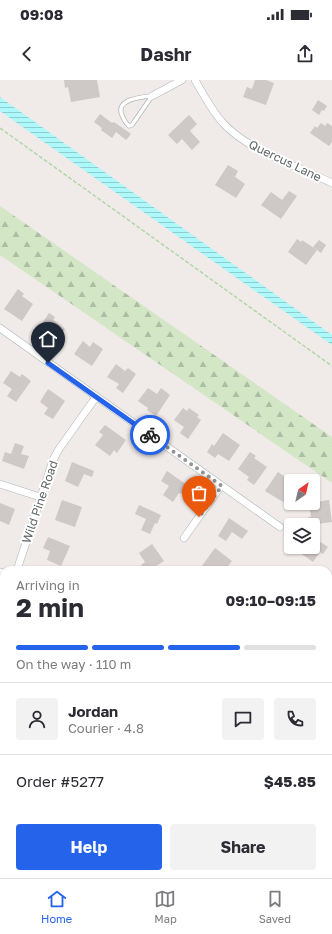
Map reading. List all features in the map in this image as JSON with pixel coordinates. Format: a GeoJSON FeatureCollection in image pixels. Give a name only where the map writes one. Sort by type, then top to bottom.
{"type":"FeatureCollection","features":[{"type":"Feature","properties":{"kind":"street"},"geometry":{"type":"LineString","coordinates":[[152,96],[182,80]]}},
{"type":"Feature","properties":{"kind":"street","name":"Quercus Lane"},"geometry":{"type":"LineString","coordinates":[[195,80],[216,115],[235,134],[258,149],[332,183]]}},
{"type":"Feature","properties":{"kind":"street"},"geometry":{"type":"LineString","coordinates":[[0,328],[280,527]]}},
{"type":"Feature","properties":{"kind":"street","name":"Wild Pine Road"},"geometry":{"type":"LineString","coordinates":[[18,566],[53,460],[59,449],[96,397]]}},
{"type":"Feature","properties":{"kind":"street"},"geometry":{"type":"LineString","coordinates":[[0,484],[40,497]]}},
{"type":"Feature","properties":{"kind":"street"},"geometry":{"type":"LineString","coordinates":[[184,538],[222,486]]}},
{"type":"Feature","properties":{"kind":"lane"},"geometry":{"type":"LineString","coordinates":[[152,96],[132,125],[129,126],[126,124],[121,111],[125,102],[152,96]]}},
{"type":"Feature","properties":{"kind":"path"},"geometry":{"type":"LineString","coordinates":[[0,128],[332,366]]}},
{"type":"Feature","properties":{"kind":"green space"},"geometry":{"type":"Polygon","coordinates":[[[0,206],[332,437],[332,483],[320,474],[0,255],[0,206]]]}},
{"type":"Feature","properties":{"kind":"water"},"geometry":{"type":"Polygon","coordinates":[[[0,97],[332,335],[332,345],[0,111],[0,97]]]}},
{"type":"Feature","properties":{"kind":"building"},"geometry":{"type":"Polygon","coordinates":[[[64,80],[97,80],[100,97],[71,102],[68,87],[65,88],[64,80]]]}},
{"type":"Feature","properties":{"kind":"building"},"geometry":{"type":"Polygon","coordinates":[[[255,80],[266,80],[274,83],[266,105],[243,97],[247,87],[252,89],[255,80]]]}},
{"type":"Feature","properties":{"kind":"building"},"geometry":{"type":"Polygon","coordinates":[[[318,100],[327,106],[319,115],[312,110],[318,100]]]}},
{"type":"Feature","properties":{"kind":"building"},"geometry":{"type":"Polygon","coordinates":[[[100,114],[131,134],[126,140],[116,132],[112,138],[101,130],[102,128],[94,122],[100,114]]]}},
{"type":"Feature","properties":{"kind":"building"},"geometry":{"type":"Polygon","coordinates":[[[189,115],[197,124],[190,131],[200,142],[192,150],[182,139],[177,144],[168,135],[189,115]]]}},
{"type":"Feature","properties":{"kind":"building"},"geometry":{"type":"Polygon","coordinates":[[[321,123],[325,126],[327,123],[332,126],[332,142],[329,146],[310,133],[315,126],[317,128],[321,123]]]}},
{"type":"Feature","properties":{"kind":"building"},"geometry":{"type":"Polygon","coordinates":[[[228,165],[238,171],[235,177],[245,184],[236,198],[215,185],[228,165]]]}},
{"type":"Feature","properties":{"kind":"building"},"geometry":{"type":"Polygon","coordinates":[[[289,191],[297,196],[281,219],[261,205],[271,192],[282,200],[289,191]]]}},
{"type":"Feature","properties":{"kind":"building"},"geometry":{"type":"Polygon","coordinates":[[[297,239],[301,242],[302,240],[317,250],[306,265],[288,252],[297,239]]]}},
{"type":"Feature","properties":{"kind":"building"},"geometry":{"type":"Polygon","coordinates":[[[319,240],[326,245],[321,253],[313,247],[319,240]]]}},
{"type":"Feature","properties":{"kind":"building"},"geometry":{"type":"Polygon","coordinates":[[[18,289],[24,294],[22,296],[33,304],[22,321],[4,309],[18,289]]]}},
{"type":"Feature","properties":{"kind":"building"},"geometry":{"type":"Polygon","coordinates":[[[49,313],[55,317],[53,320],[65,329],[54,344],[47,339],[49,337],[38,329],[49,313]]]}},
{"type":"Feature","properties":{"kind":"building"},"geometry":{"type":"Polygon","coordinates":[[[83,341],[90,347],[93,342],[103,349],[92,366],[74,354],[83,341]]]}},
{"type":"Feature","properties":{"kind":"building"},"geometry":{"type":"Polygon","coordinates":[[[116,364],[125,371],[128,368],[136,374],[123,393],[116,388],[119,384],[107,377],[116,364]]]}},
{"type":"Feature","properties":{"kind":"building"},"geometry":{"type":"Polygon","coordinates":[[[11,371],[20,377],[22,374],[31,381],[16,402],[7,396],[12,389],[3,383],[11,371]]]}},
{"type":"Feature","properties":{"kind":"building"},"geometry":{"type":"Polygon","coordinates":[[[148,388],[157,394],[161,388],[170,395],[156,416],[138,401],[148,388]]]}},
{"type":"Feature","properties":{"kind":"building"},"geometry":{"type":"Polygon","coordinates":[[[48,389],[65,401],[53,419],[44,414],[48,408],[40,402],[48,389]]]}},
{"type":"Feature","properties":{"kind":"building"},"geometry":{"type":"Polygon","coordinates":[[[183,408],[187,411],[189,408],[199,415],[197,417],[201,420],[188,439],[180,433],[184,427],[174,420],[183,408]]]}},
{"type":"Feature","properties":{"kind":"building"},"geometry":{"type":"Polygon","coordinates":[[[105,425],[126,440],[117,453],[114,450],[110,456],[95,445],[103,435],[99,432],[105,425]]]}},
{"type":"Feature","properties":{"kind":"building"},"geometry":{"type":"Polygon","coordinates":[[[223,433],[240,445],[229,461],[218,454],[215,458],[207,452],[212,444],[214,446],[223,433]]]}},
{"type":"Feature","properties":{"kind":"building"},"geometry":{"type":"Polygon","coordinates":[[[15,443],[24,446],[21,454],[29,456],[24,469],[2,461],[5,452],[11,454],[15,443]]]}},
{"type":"Feature","properties":{"kind":"building"},"geometry":{"type":"Polygon","coordinates":[[[250,452],[256,456],[254,458],[267,467],[254,485],[247,480],[249,477],[238,469],[250,452]]]}},
{"type":"Feature","properties":{"kind":"building"},"geometry":{"type":"Polygon","coordinates":[[[72,462],[94,471],[92,477],[84,474],[78,487],[65,481],[72,462]]]}},
{"type":"Feature","properties":{"kind":"building"},"geometry":{"type":"Polygon","coordinates":[[[167,471],[187,485],[173,502],[163,495],[169,486],[161,481],[167,471]]]}},
{"type":"Feature","properties":{"kind":"building"},"geometry":{"type":"Polygon","coordinates":[[[278,472],[284,476],[283,502],[265,491],[278,472]]]}},
{"type":"Feature","properties":{"kind":"building"},"geometry":{"type":"Polygon","coordinates":[[[62,500],[82,507],[75,527],[55,520],[62,500]]]}},
{"type":"Feature","properties":{"kind":"building"},"geometry":{"type":"Polygon","coordinates":[[[329,500],[332,522],[320,524],[320,518],[308,518],[311,517],[310,510],[320,510],[320,501],[329,500]]]}},
{"type":"Feature","properties":{"kind":"building"},"geometry":{"type":"Polygon","coordinates":[[[0,503],[15,509],[9,525],[0,521],[0,503]]]}},
{"type":"Feature","properties":{"kind":"building"},"geometry":{"type":"Polygon","coordinates":[[[139,505],[161,515],[150,534],[141,530],[146,519],[135,514],[139,505]]]}},
{"type":"Feature","properties":{"kind":"building"},"geometry":{"type":"Polygon","coordinates":[[[229,518],[248,531],[242,539],[232,532],[226,541],[218,536],[229,518]]]}},
{"type":"Feature","properties":{"kind":"building"},"geometry":{"type":"Polygon","coordinates":[[[48,537],[70,546],[61,566],[47,560],[50,551],[43,548],[48,537]]]}},
{"type":"Feature","properties":{"kind":"building"},"geometry":{"type":"Polygon","coordinates":[[[320,542],[328,547],[323,554],[320,552],[320,542]]]}},
{"type":"Feature","properties":{"kind":"building"},"geometry":{"type":"Polygon","coordinates":[[[152,544],[164,561],[156,566],[142,566],[145,562],[139,553],[152,544]]]}},
{"type":"Feature","properties":{"kind":"building"},"geometry":{"type":"Polygon","coordinates":[[[215,548],[232,561],[228,566],[202,566],[215,548]]]}},
{"type":"Feature","properties":{"kind":"building"},"geometry":{"type":"Polygon","coordinates":[[[302,554],[319,554],[313,562],[302,554]]]}},
{"type":"Feature","properties":{"kind":"way so far"},"geometry":{"type":"LineString","coordinates":[[150,435],[222,486],[199,517]]}},
{"type":"Feature","properties":{"kind":"route"},"geometry":{"type":"LineString","coordinates":[[48,363],[150,435]]}}]}
